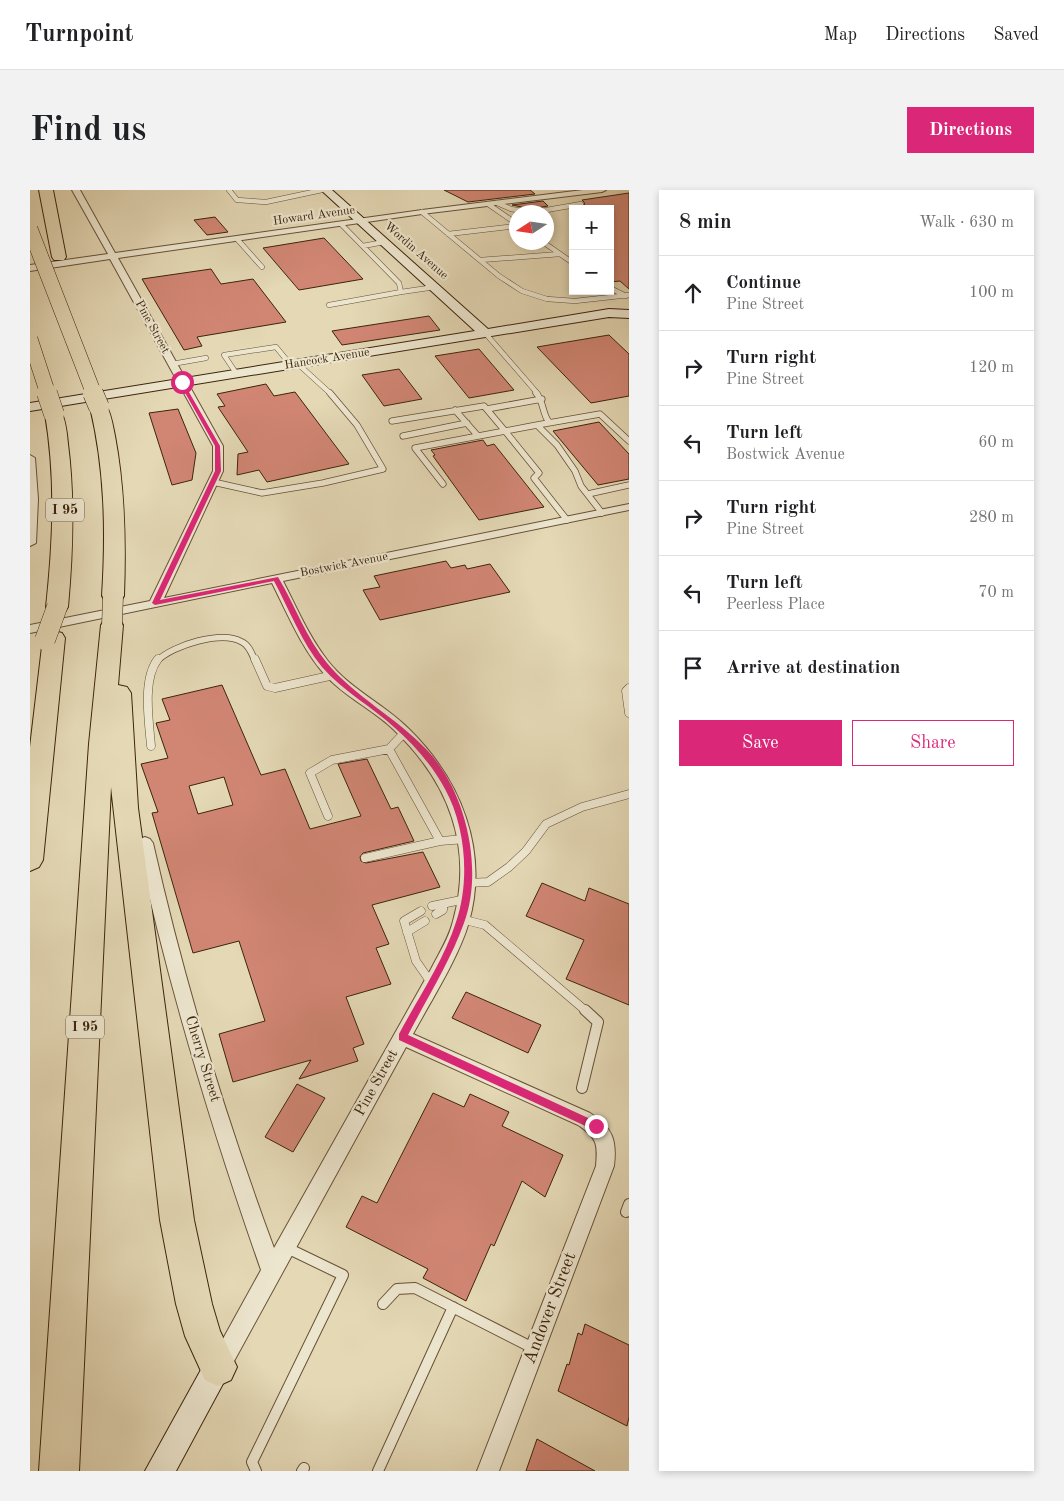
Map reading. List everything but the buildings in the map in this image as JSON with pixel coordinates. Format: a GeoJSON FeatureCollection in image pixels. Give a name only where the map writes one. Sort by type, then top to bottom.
{"type":"FeatureCollection","features":[{"type":"Feature","properties":{"kind":"highway"},"geometry":{"type":"LineString","coordinates":[[46,190],[59,257],[68,324]]}},
{"type":"Feature","properties":{"kind":"highway","name":"I 95"},"geometry":{"type":"LineString","coordinates":[[30,230],[99,406],[108,443],[115,490],[116,524],[112,610],[100,764],[59,1471]]}},
{"type":"Feature","properties":{"kind":"highway","name":"I 95"},"geometry":{"type":"LineString","coordinates":[[30,338],[54,414],[61,450],[65,497],[63,550],[57,607],[43,635]]}},
{"type":"Feature","properties":{"kind":"highway"},"geometry":{"type":"LineString","coordinates":[[112,610],[120,702],[125,808],[177,1220],[194,1304],[203,1336],[218,1367]]}},
{"type":"Feature","properties":{"kind":"highway"},"geometry":{"type":"LineString","coordinates":[[30,686],[43,635]]}},
{"type":"Feature","properties":{"kind":"highway"},"geometry":{"type":"LineString","coordinates":[[30,860],[43,635]]}},
{"type":"Feature","properties":{"kind":"street","name":"Pine Street"},"geometry":{"type":"LineString","coordinates":[[76,190],[218,446],[218,471],[155,603]]}},
{"type":"Feature","properties":{"kind":"street","name":"Wordin Avenue"},"geometry":{"type":"LineString","coordinates":[[326,190],[486,334]]}},
{"type":"Feature","properties":{"kind":"street","name":"Howard Avenue"},"geometry":{"type":"LineString","coordinates":[[30,268],[422,212],[602,190]]}},
{"type":"Feature","properties":{"kind":"street","name":"Hancock Avenue"},"geometry":{"type":"LineString","coordinates":[[30,408],[236,373],[486,334],[609,312],[626,313]]}},
{"type":"Feature","properties":{"kind":"street"},"geometry":{"type":"LineString","coordinates":[[30,458],[32,499],[30,543]]}},
{"type":"Feature","properties":{"kind":"street","name":"Bostwick Avenue"},"geometry":{"type":"LineString","coordinates":[[43,635],[155,603],[629,507]]}},
{"type":"Feature","properties":{"kind":"street","name":"Pine Street"},"geometry":{"type":"LineString","coordinates":[[160,1471],[432,984],[452,944],[461,919],[467,891],[466,839],[449,789],[425,753],[404,732],[353,693],[324,665],[276,579]]}},
{"type":"Feature","properties":{"kind":"street","name":"Cherry Street"},"geometry":{"type":"LineString","coordinates":[[145,843],[156,894],[186,1006],[233,1162],[272,1272]]}},
{"type":"Feature","properties":{"kind":"street","name":"Andover Street"},"geometry":{"type":"LineString","coordinates":[[402,1037],[584,1119],[596,1126],[603,1134],[608,1145],[605,1166],[488,1471]]}},
{"type":"Feature","properties":{"kind":"lane"},"geometry":{"type":"LineString","coordinates":[[229,190],[237,200],[266,202],[322,190]]}},
{"type":"Feature","properties":{"kind":"lane"},"geometry":{"type":"LineString","coordinates":[[492,203],[509,209]]}},
{"type":"Feature","properties":{"kind":"lane"},"geometry":{"type":"LineString","coordinates":[[492,203],[509,219]]}},
{"type":"Feature","properties":{"kind":"lane"},"geometry":{"type":"LineString","coordinates":[[554,209],[580,204]]}},
{"type":"Feature","properties":{"kind":"lane"},"geometry":{"type":"LineString","coordinates":[[422,212],[480,260],[523,291],[543,297],[578,301],[609,300],[627,296]]}},
{"type":"Feature","properties":{"kind":"lane"},"geometry":{"type":"LineString","coordinates":[[342,224],[399,283],[401,292]]}},
{"type":"Feature","properties":{"kind":"lane"},"geometry":{"type":"LineString","coordinates":[[448,234],[509,226]]}},
{"type":"Feature","properties":{"kind":"lane"},"geometry":{"type":"LineString","coordinates":[[237,239],[262,267]]}},
{"type":"Feature","properties":{"kind":"lane"},"geometry":{"type":"LineString","coordinates":[[363,246],[384,242]]}},
{"type":"Feature","properties":{"kind":"lane"},"geometry":{"type":"LineString","coordinates":[[554,250],[569,260]]}},
{"type":"Feature","properties":{"kind":"lane"},"geometry":{"type":"LineString","coordinates":[[480,260],[560,254]]}},
{"type":"Feature","properties":{"kind":"lane"},"geometry":{"type":"LineString","coordinates":[[329,305],[435,287]]}},
{"type":"Feature","properties":{"kind":"lane"},"geometry":{"type":"LineString","coordinates":[[614,290],[627,296]]}},
{"type":"Feature","properties":{"kind":"lane"},"geometry":{"type":"LineString","coordinates":[[486,334],[542,399],[548,422]]}},
{"type":"Feature","properties":{"kind":"lane"},"geometry":{"type":"LineString","coordinates":[[213,482],[262,493],[324,483],[383,469],[370,444],[322,383],[294,364],[276,347],[224,355],[236,373]]}},
{"type":"Feature","properties":{"kind":"lane"},"geometry":{"type":"LineString","coordinates":[[172,364],[206,358]]}},
{"type":"Feature","properties":{"kind":"lane"},"geometry":{"type":"LineString","coordinates":[[487,409],[542,399]]}},
{"type":"Feature","properties":{"kind":"lane"},"geometry":{"type":"LineString","coordinates":[[392,421],[484,406],[539,473],[534,478],[567,520]]}},
{"type":"Feature","properties":{"kind":"lane"},"geometry":{"type":"LineString","coordinates":[[455,410],[478,436]]}},
{"type":"Feature","properties":{"kind":"lane"},"geometry":{"type":"LineString","coordinates":[[443,484],[415,448],[548,422],[600,414],[629,441]]}},
{"type":"Feature","properties":{"kind":"lane"},"geometry":{"type":"LineString","coordinates":[[403,436],[467,424]]}},
{"type":"Feature","properties":{"kind":"lane"},"geometry":{"type":"LineString","coordinates":[[537,425],[557,445],[602,513]]}},
{"type":"Feature","properties":{"kind":"lane"},"geometry":{"type":"LineString","coordinates":[[588,494],[629,485]]}},
{"type":"Feature","properties":{"kind":"lane"},"geometry":{"type":"LineString","coordinates":[[151,746],[150,688],[152,667],[163,655],[174,648],[199,641],[216,639],[237,640],[247,645],[267,686],[275,688],[334,675]]}},
{"type":"Feature","properties":{"kind":"lane"},"geometry":{"type":"LineString","coordinates":[[629,688],[626,691],[629,713]]}},
{"type":"Feature","properties":{"kind":"lane"},"geometry":{"type":"LineString","coordinates":[[328,816],[310,773],[332,760],[389,749],[404,732]]}},
{"type":"Feature","properties":{"kind":"lane"},"geometry":{"type":"LineString","coordinates":[[389,749],[440,841]]}},
{"type":"Feature","properties":{"kind":"lane"},"geometry":{"type":"LineString","coordinates":[[432,906],[438,902],[443,904],[488,882],[509,867],[526,850],[546,824],[582,807],[629,794]]}},
{"type":"Feature","properties":{"kind":"lane"},"geometry":{"type":"LineString","coordinates":[[365,858],[440,841],[466,839]]}},
{"type":"Feature","properties":{"kind":"lane"},"geometry":{"type":"LineString","coordinates":[[436,914],[442,910],[443,904]]}},
{"type":"Feature","properties":{"kind":"lane"},"geometry":{"type":"LineString","coordinates":[[421,911],[404,921],[416,961],[432,984]]}},
{"type":"Feature","properties":{"kind":"lane"},"geometry":{"type":"LineString","coordinates":[[461,919],[485,925],[598,1022],[582,1088]]}},
{"type":"Feature","properties":{"kind":"lane"},"geometry":{"type":"LineString","coordinates":[[407,932],[425,921]]}},
{"type":"Feature","properties":{"kind":"lane"},"geometry":{"type":"LineString","coordinates":[[256,1471],[252,1462],[343,1275],[286,1247]]}},
{"type":"Feature","properties":{"kind":"lane"},"geometry":{"type":"LineString","coordinates":[[383,1304],[397,1289],[415,1288],[535,1348]]}},
{"type":"Feature","properties":{"kind":"lane"},"geometry":{"type":"LineString","coordinates":[[378,1471],[453,1307]]}},
{"type":"Feature","properties":{"kind":"route"},"geometry":{"type":"LineString","coordinates":[[182,382],[218,446],[218,471],[155,603],[276,579],[324,665],[353,693],[396,725],[425,753],[449,789],[461,820],[468,858],[468,883],[461,921],[452,944],[402,1037],[596,1126]]}}]}
